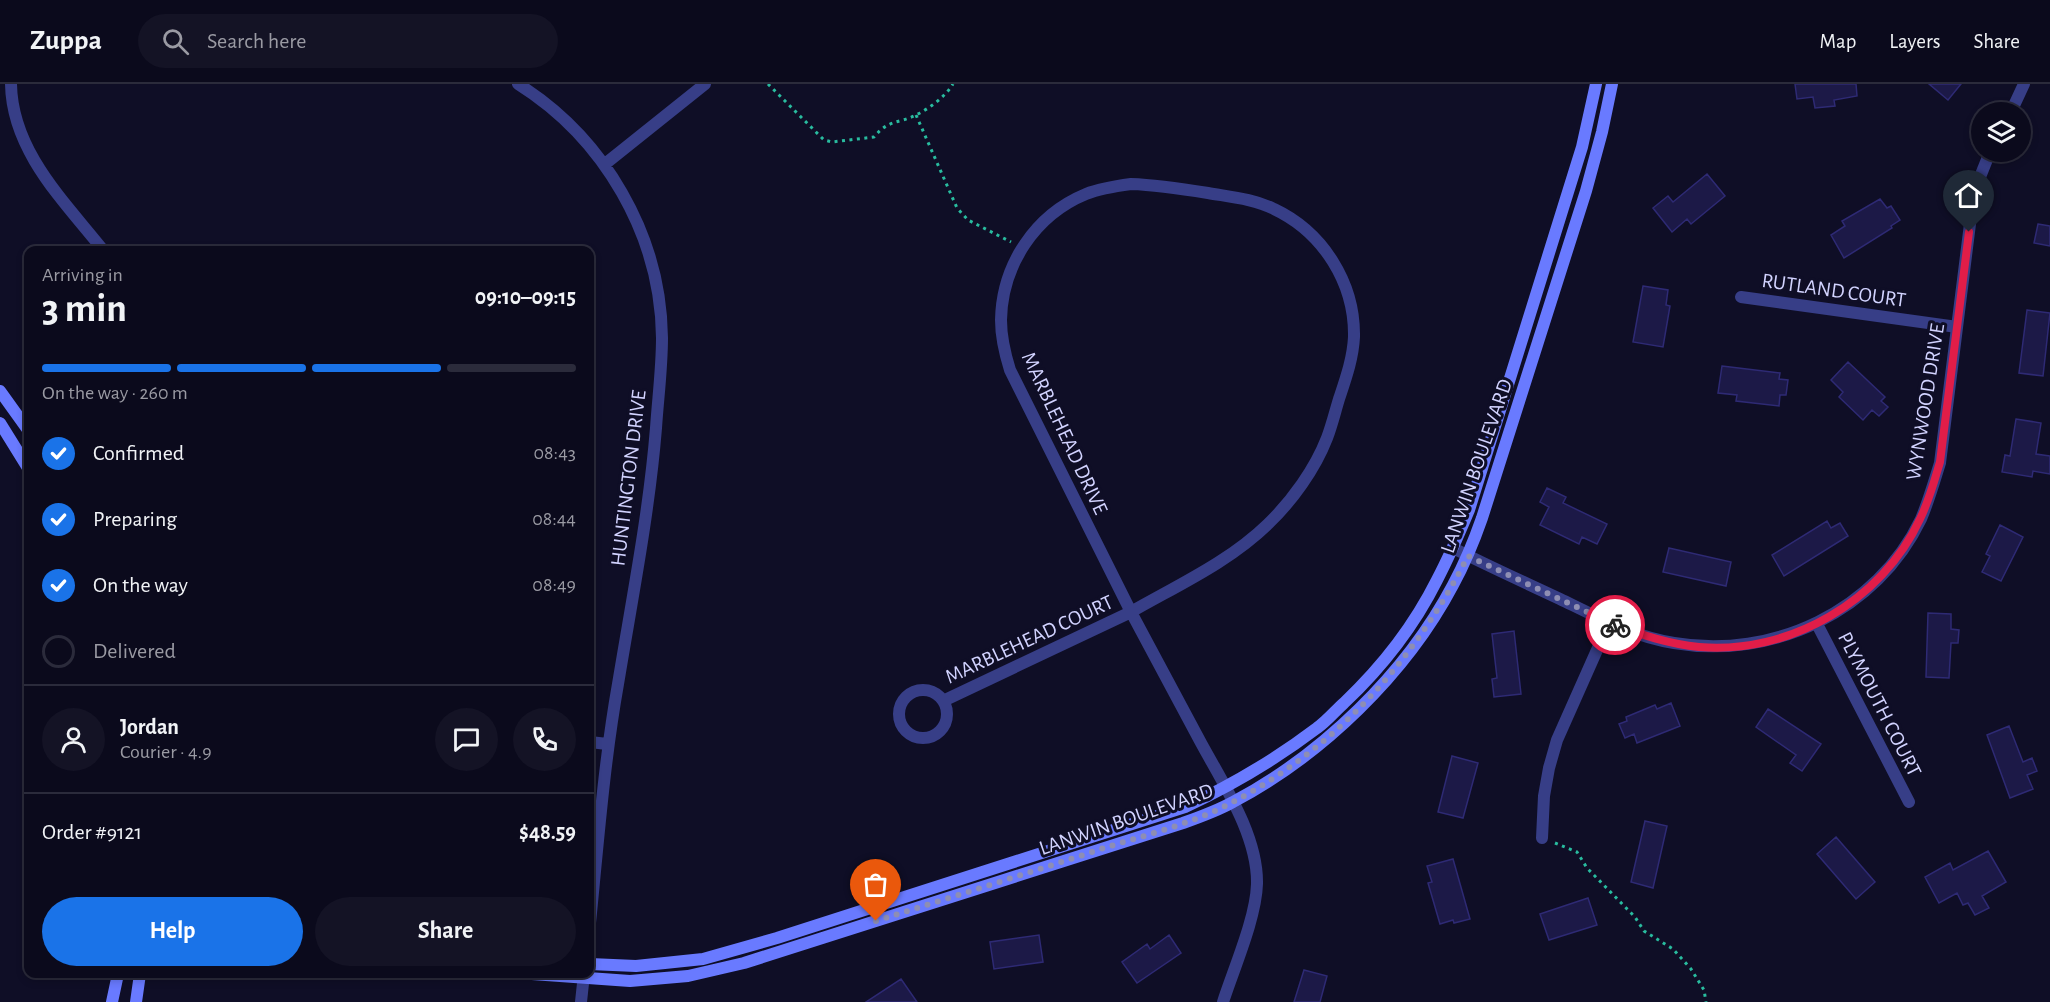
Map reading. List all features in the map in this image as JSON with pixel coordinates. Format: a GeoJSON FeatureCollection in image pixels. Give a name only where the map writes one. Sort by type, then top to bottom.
{"type":"FeatureCollection","features":[{"type":"Feature","properties":{"kind":"street"},"geometry":{"type":"LineString","coordinates":[[11,84],[16,116],[24,142],[37,166],[100,246]]}},
{"type":"Feature","properties":{"kind":"street","name":"HUNTINGTON DRIVE"},"geometry":{"type":"LineString","coordinates":[[518,84],[550,106],[573,128],[604,164],[624,195],[640,229],[652,264],[659,300],[662,337],[653,467],[607,744],[594,881]]}},
{"type":"Feature","properties":{"kind":"street"},"geometry":{"type":"LineString","coordinates":[[604,164],[705,84]]}},
{"type":"Feature","properties":{"kind":"street","name":"LANWIN BOULEVARD"},"geometry":{"type":"LineString","coordinates":[[594,964],[636,966],[703,959],[777,938],[1185,807],[1226,788],[1319,727],[1369,679],[1408,629],[1437,582],[1453,548],[1469,510],[1578,159],[1596,84]]}},
{"type":"Feature","properties":{"kind":"street","name":"LANWIN BOULEVARD"},"geometry":{"type":"LineString","coordinates":[[594,977],[630,981],[688,976],[744,963],[1183,823],[1233,802],[1268,782],[1324,741],[1364,705],[1399,664],[1429,624],[1468,556],[1586,191],[1612,84]]}},
{"type":"Feature","properties":{"kind":"street"},"geometry":{"type":"LineString","coordinates":[[2015,102],[2024,84]]}},
{"type":"Feature","properties":{"kind":"street","name":"WYNWOOD DRIVE"},"geometry":{"type":"LineString","coordinates":[[1453,548],[1609,623],[1641,635],[1701,647],[1734,647],[1766,642],[1790,635],[1817,624],[1857,597],[1881,575],[1902,550],[1920,521],[1932,492],[1940,462],[1972,208],[1986,162]]}},
{"type":"Feature","properties":{"kind":"street","name":"MARBLEHEAD DRIVE"},"geometry":{"type":"LineString","coordinates":[[1131,612],[1227,558],[1269,523],[1289,501],[1311,470],[1326,439],[1351,361],[1354,337],[1347,290],[1326,250],[1308,230],[1274,208],[1251,200],[1151,184],[1131,184],[1105,188],[1068,203],[1050,215],[1022,247],[1009,274],[1003,297],[1001,321],[1003,347],[1010,370],[1131,612],[1226,788],[1252,851],[1257,883],[1255,906],[1223,1002]]}},
{"type":"Feature","properties":{"kind":"street","name":"RUTLAND COURT"},"geometry":{"type":"LineString","coordinates":[[1741,297],[1957,327]]}},
{"type":"Feature","properties":{"kind":"street"},"geometry":{"type":"LineString","coordinates":[[0,391],[24,424]]}},
{"type":"Feature","properties":{"kind":"street"},"geometry":{"type":"LineString","coordinates":[[0,423],[24,462]]}},
{"type":"Feature","properties":{"kind":"street","name":"MARBLEHEAD COURT"},"geometry":{"type":"LineString","coordinates":[[943,700],[1131,612]]}},
{"type":"Feature","properties":{"kind":"street"},"geometry":{"type":"LineString","coordinates":[[1542,838],[1544,796],[1557,740],[1609,623]]}},
{"type":"Feature","properties":{"kind":"street","name":"PLYMOUTH COURT"},"geometry":{"type":"LineString","coordinates":[[1817,624],[1909,802]]}},
{"type":"Feature","properties":{"kind":"street"},"geometry":{"type":"LineString","coordinates":[[594,742],[607,744]]}},
{"type":"Feature","properties":{"kind":"street"},"geometry":{"type":"LineString","coordinates":[[112,1002],[117,978]]}},
{"type":"Feature","properties":{"kind":"street"},"geometry":{"type":"LineString","coordinates":[[136,1002],[139,978]]}},
{"type":"Feature","properties":{"kind":"street"},"geometry":{"type":"LineString","coordinates":[[581,1002],[584,978]]}},
{"type":"Feature","properties":{"kind":"path"},"geometry":{"type":"LineString","coordinates":[[768,84],[824,140],[832,142],[874,137],[883,126],[916,115],[947,94],[953,84]]}},
{"type":"Feature","properties":{"kind":"path"},"geometry":{"type":"LineString","coordinates":[[916,115],[957,208],[968,220],[1022,247]]}},
{"type":"Feature","properties":{"kind":"path"},"geometry":{"type":"LineString","coordinates":[[1542,838],[1577,852],[1587,868],[1635,917],[1644,931],[1673,949],[1691,969],[1704,990],[1706,1002]]}},
{"type":"Feature","properties":{"kind":"building"},"geometry":{"type":"Polygon","coordinates":[[[1795,84],[1856,84],[1857,96],[1834,100],[1835,106],[1815,108],[1813,97],[1797,99],[1795,84]]]}},
{"type":"Feature","properties":{"kind":"building"},"geometry":{"type":"Polygon","coordinates":[[[1929,84],[1961,84],[1948,100],[1929,84]]]}},
{"type":"Feature","properties":{"kind":"building"},"geometry":{"type":"Polygon","coordinates":[[[1707,174],[1725,196],[1691,224],[1687,219],[1672,232],[1653,208],[1668,196],[1673,202],[1707,174]]]}},
{"type":"Feature","properties":{"kind":"building"},"geometry":{"type":"Polygon","coordinates":[[[1880,199],[1887,208],[1891,206],[1900,220],[1891,226],[1892,228],[1844,258],[1831,235],[1845,226],[1842,221],[1880,199]]]}},
{"type":"Feature","properties":{"kind":"building"},"geometry":{"type":"Polygon","coordinates":[[[2038,224],[2050,226],[2050,246],[2034,243],[2038,224]]]}},
{"type":"Feature","properties":{"kind":"building"},"geometry":{"type":"Polygon","coordinates":[[[1643,286],[1668,290],[1666,305],[1670,306],[1663,347],[1633,342],[1643,286]]]}},
{"type":"Feature","properties":{"kind":"building"},"geometry":{"type":"Polygon","coordinates":[[[2027,310],[2050,313],[2043,376],[2019,373],[2027,310]]]}},
{"type":"Feature","properties":{"kind":"building"},"geometry":{"type":"Polygon","coordinates":[[[1848,362],[1885,397],[1881,401],[1888,407],[1879,416],[1872,410],[1863,420],[1839,397],[1843,392],[1831,380],[1848,362]]]}},
{"type":"Feature","properties":{"kind":"building"},"geometry":{"type":"Polygon","coordinates":[[[1722,366],[1780,373],[1779,379],[1788,380],[1786,395],[1780,395],[1779,406],[1736,401],[1737,395],[1718,393],[1722,366]]]}},
{"type":"Feature","properties":{"kind":"building"},"geometry":{"type":"Polygon","coordinates":[[[2016,419],[2041,423],[2036,454],[2050,456],[2050,474],[2033,471],[2032,477],[2002,472],[2005,455],[2010,456],[2016,419]]]}},
{"type":"Feature","properties":{"kind":"building"},"geometry":{"type":"Polygon","coordinates":[[[1547,488],[1566,497],[1563,503],[1607,524],[1597,544],[1582,537],[1579,544],[1540,525],[1549,507],[1540,502],[1547,488]]]}},
{"type":"Feature","properties":{"kind":"building"},"geometry":{"type":"Polygon","coordinates":[[[1827,521],[1831,528],[1840,523],[1848,536],[1784,576],[1772,555],[1827,521]]]}},
{"type":"Feature","properties":{"kind":"building"},"geometry":{"type":"Polygon","coordinates":[[[2000,525],[2023,537],[2001,581],[1982,572],[1990,556],[1986,554],[2000,525]]]}},
{"type":"Feature","properties":{"kind":"building"},"geometry":{"type":"Polygon","coordinates":[[[1669,548],[1731,562],[1726,586],[1663,572],[1669,548]]]}},
{"type":"Feature","properties":{"kind":"building"},"geometry":{"type":"Polygon","coordinates":[[[1928,613],[1951,614],[1951,629],[1959,630],[1958,643],[1951,643],[1949,678],[1926,677],[1928,613]]]}},
{"type":"Feature","properties":{"kind":"building"},"geometry":{"type":"Polygon","coordinates":[[[1514,631],[1521,694],[1494,697],[1492,679],[1497,678],[1492,634],[1514,631]]]}},
{"type":"Feature","properties":{"kind":"building"},"geometry":{"type":"Polygon","coordinates":[[[1671,703],[1680,726],[1637,743],[1634,734],[1625,738],[1619,724],[1627,721],[1626,717],[1655,705],[1657,709],[1671,703]]]}},
{"type":"Feature","properties":{"kind":"building"},"geometry":{"type":"Polygon","coordinates":[[[1768,709],[1821,744],[1802,771],[1790,763],[1796,755],[1756,727],[1768,709]]]}},
{"type":"Feature","properties":{"kind":"building"},"geometry":{"type":"Polygon","coordinates":[[[2009,726],[2023,762],[2032,758],[2037,771],[2027,775],[2033,789],[2010,798],[1987,735],[2009,726]]]}},
{"type":"Feature","properties":{"kind":"building"},"geometry":{"type":"Polygon","coordinates":[[[1452,756],[1478,763],[1463,818],[1438,812],[1452,756]]]}},
{"type":"Feature","properties":{"kind":"building"},"geometry":{"type":"Polygon","coordinates":[[[1645,821],[1667,826],[1653,888],[1631,882],[1645,821]]]}},
{"type":"Feature","properties":{"kind":"building"},"geometry":{"type":"Polygon","coordinates":[[[1836,837],[1875,882],[1856,899],[1817,854],[1836,837]]]}},
{"type":"Feature","properties":{"kind":"building"},"geometry":{"type":"Polygon","coordinates":[[[1988,851],[2006,882],[1982,896],[1989,908],[1975,915],[1968,903],[1963,905],[1957,893],[1939,903],[1925,877],[1950,863],[1953,870],[1988,851]]]}},
{"type":"Feature","properties":{"kind":"building"},"geometry":{"type":"Polygon","coordinates":[[[1453,859],[1470,919],[1454,923],[1453,920],[1440,924],[1428,883],[1432,882],[1427,866],[1453,859]]]}},
{"type":"Feature","properties":{"kind":"building"},"geometry":{"type":"Polygon","coordinates":[[[1588,898],[1597,925],[1549,940],[1540,914],[1588,898]]]}},
{"type":"Feature","properties":{"kind":"building"},"geometry":{"type":"Polygon","coordinates":[[[1039,935],[1043,962],[994,969],[990,942],[1039,935]]]}},
{"type":"Feature","properties":{"kind":"building"},"geometry":{"type":"Polygon","coordinates":[[[1169,935],[1181,953],[1137,983],[1122,962],[1147,944],[1150,949],[1169,935]]]}},
{"type":"Feature","properties":{"kind":"building"},"geometry":{"type":"Polygon","coordinates":[[[1304,970],[1327,976],[1320,1002],[1294,1002],[1304,970]]]}},
{"type":"Feature","properties":{"kind":"building"},"geometry":{"type":"Polygon","coordinates":[[[901,979],[917,1002],[866,1002],[901,979]]]}},
{"type":"Feature","properties":{"kind":"way so far"},"geometry":{"type":"LineString","coordinates":[[876,921],[1183,823],[1211,813],[1268,782],[1324,741],[1364,705],[1429,624],[1468,556],[1615,625]]}},
{"type":"Feature","properties":{"kind":"route"},"geometry":{"type":"LineString","coordinates":[[1615,625],[1641,635],[1701,647],[1734,647],[1766,642],[1817,624],[1857,597],[1881,575],[1902,550],[1920,521],[1932,492],[1940,462],[1969,232]]}}]}
